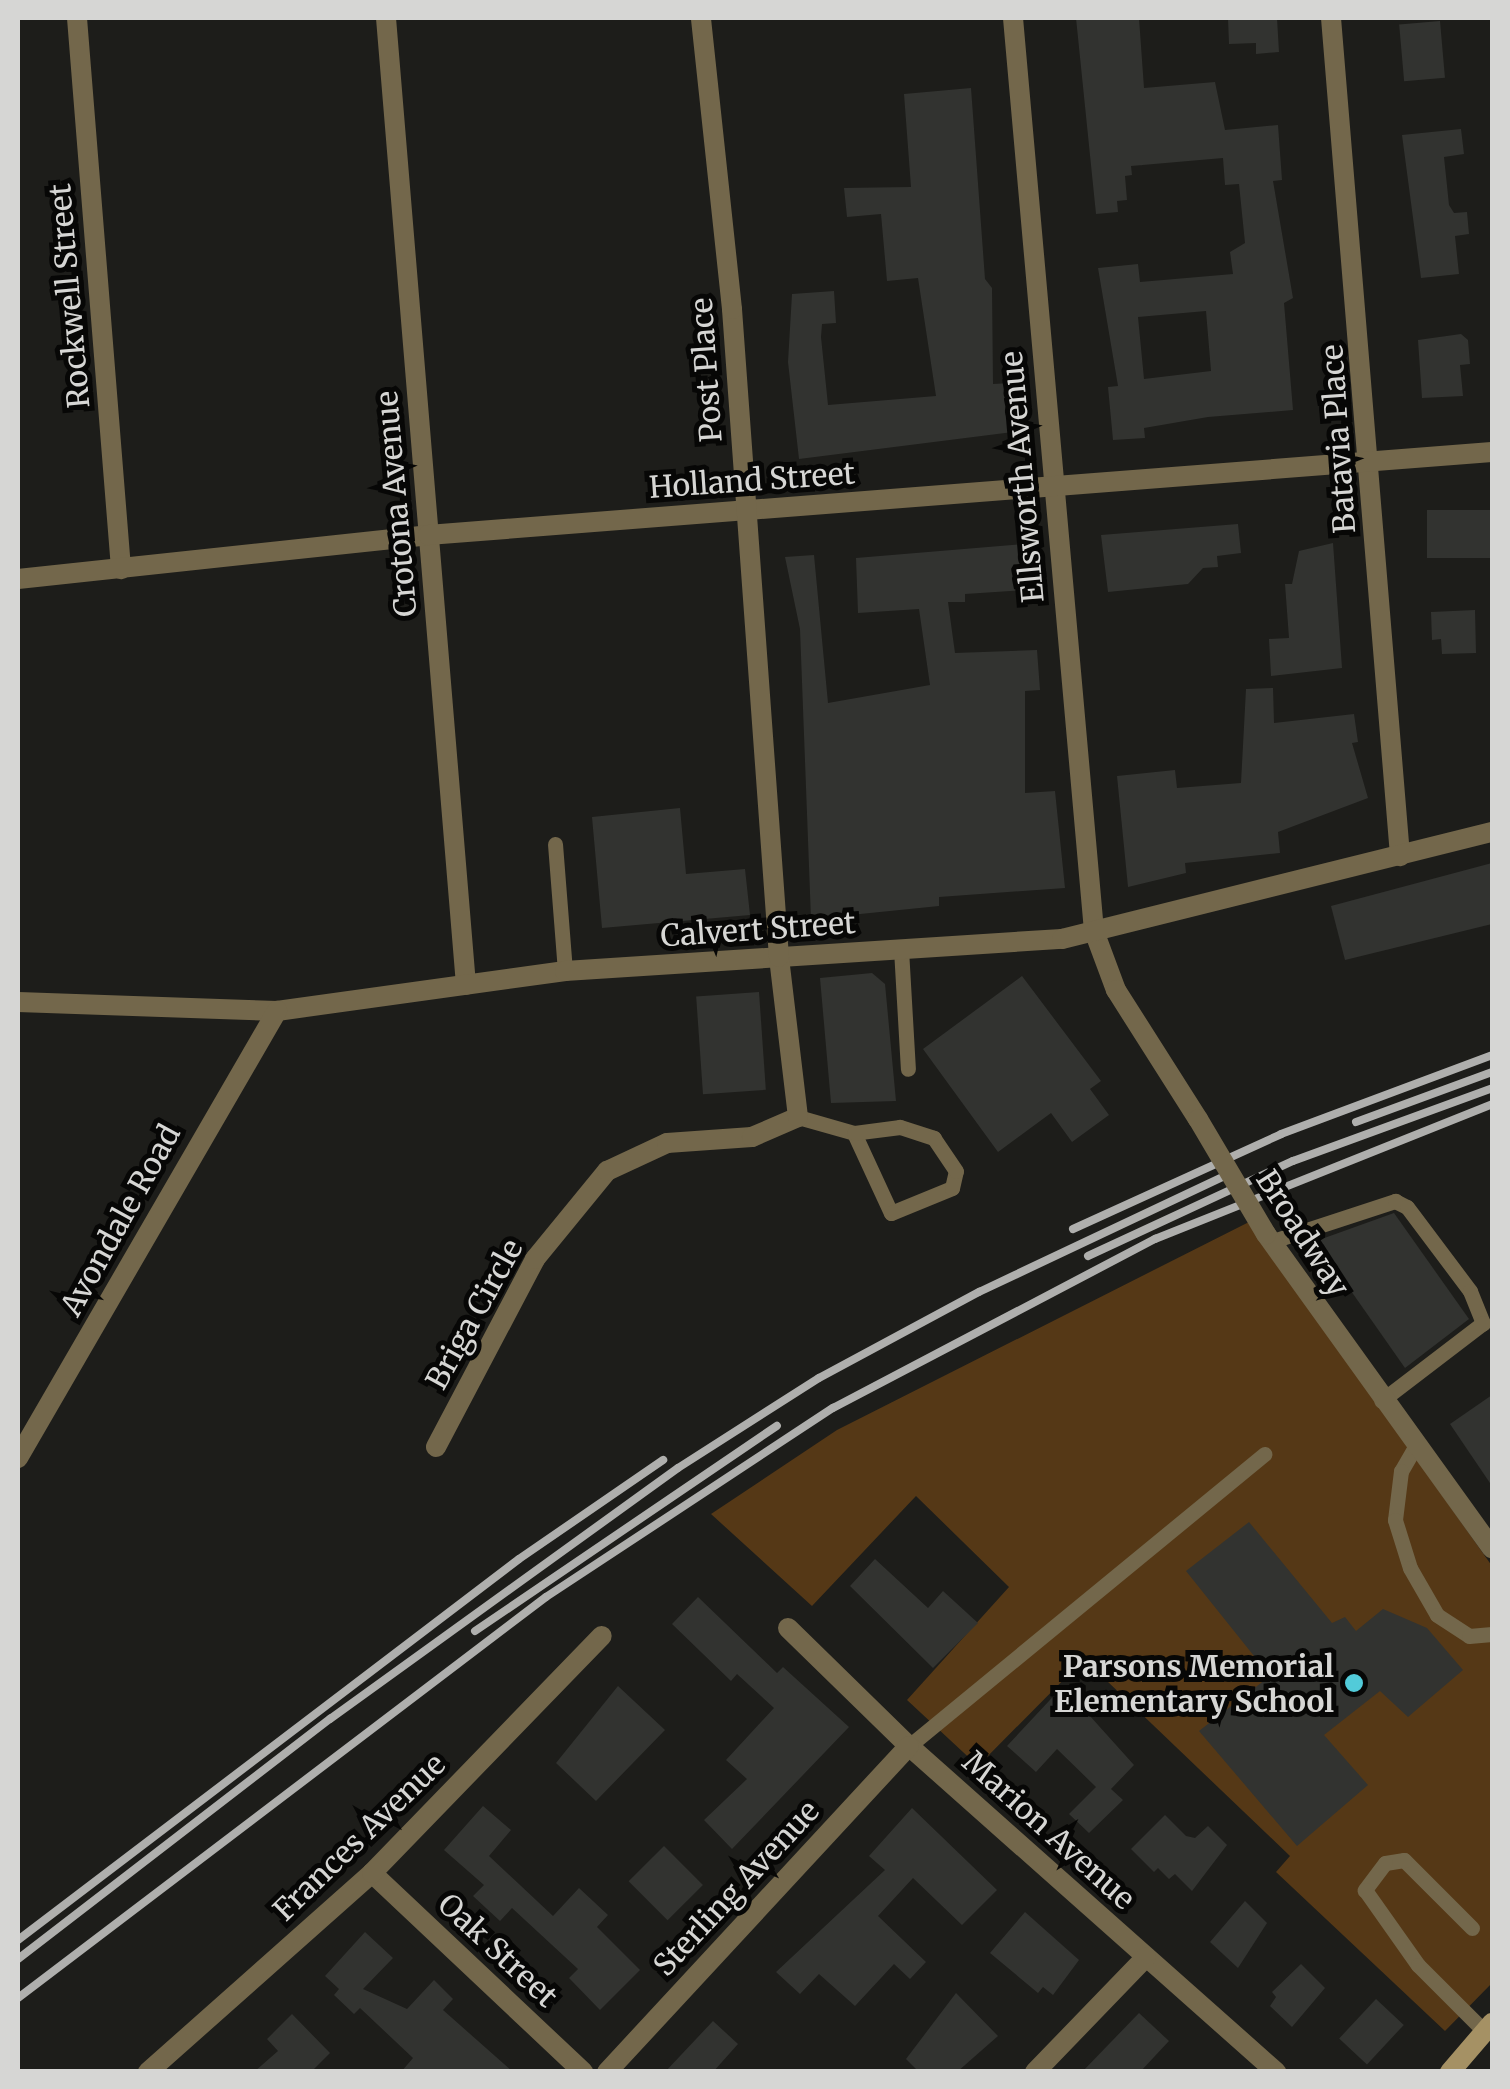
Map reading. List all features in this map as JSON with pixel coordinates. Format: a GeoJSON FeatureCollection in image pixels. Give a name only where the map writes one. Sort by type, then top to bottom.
{"type":"FeatureCollection","features":[{"type":"Feature","properties":{"kind":"street","name":"Rockwell Street"},"geometry":{"type":"LineString","coordinates":[[77,18],[120,569]]}},
{"type":"Feature","properties":{"kind":"street","name":"Crotona Avenue"},"geometry":{"type":"LineString","coordinates":[[386,18],[466,985]]}},
{"type":"Feature","properties":{"kind":"street","name":"Post Place"},"geometry":{"type":"LineString","coordinates":[[701,18],[746,510],[779,957]]}},
{"type":"Feature","properties":{"kind":"street","name":"Ellsworth Avenue"},"geometry":{"type":"LineString","coordinates":[[1013,18],[1094,931]]}},
{"type":"Feature","properties":{"kind":"street","name":"Batavia Place"},"geometry":{"type":"LineString","coordinates":[[1331,18],[1400,856]]}},
{"type":"Feature","properties":{"kind":"street","name":"Holland Street"},"geometry":{"type":"LineString","coordinates":[[18,579],[428,535],[1370,465],[1492,452]]}},
{"type":"Feature","properties":{"kind":"street","name":"Calvert Street"},"geometry":{"type":"LineString","coordinates":[[18,1002],[276,1011],[565,972],[901,949],[1094,931],[1492,832]]}},
{"type":"Feature","properties":{"kind":"street","name":"Broadway"},"geometry":{"type":"LineString","coordinates":[[1094,931],[1116,990],[1268,1238],[1380,1401],[1492,1548]]}},
{"type":"Feature","properties":{"kind":"street"},"geometry":{"type":"LineString","coordinates":[[779,957],[798,1117]]}},
{"type":"Feature","properties":{"kind":"street","name":"Avondale Road"},"geometry":{"type":"LineString","coordinates":[[18,1458],[276,1011]]}},
{"type":"Feature","properties":{"kind":"street","name":"Briga Circle"},"geometry":{"type":"LineString","coordinates":[[436,1447],[536,1259],[607,1172],[667,1143],[752,1137],[798,1117]]}},
{"type":"Feature","properties":{"kind":"street","name":"Marion Avenue"},"geometry":{"type":"LineString","coordinates":[[788,1628],[909,1746],[1276,2072]]}},
{"type":"Feature","properties":{"kind":"street","name":"Frances Avenue"},"geometry":{"type":"LineString","coordinates":[[148,2072],[372,1873],[602,1636]]}},
{"type":"Feature","properties":{"kind":"street","name":"Sterling Avenue"},"geometry":{"type":"LineString","coordinates":[[606,2072],[909,1746]]}},
{"type":"Feature","properties":{"kind":"street","name":"Oak Street"},"geometry":{"type":"LineString","coordinates":[[372,1873],[583,2072]]}},
{"type":"Feature","properties":{"kind":"street"},"geometry":{"type":"LineString","coordinates":[[1035,2072],[1146,1957]]}},
{"type":"Feature","properties":{"kind":"street"},"geometry":{"type":"LineString","coordinates":[[1450,2072],[1489,2028]]}},
{"type":"Feature","properties":{"kind":"lane"},"geometry":{"type":"LineString","coordinates":[[555,844],[565,972]]}},
{"type":"Feature","properties":{"kind":"lane"},"geometry":{"type":"LineString","coordinates":[[901,949],[908,1069]]}},
{"type":"Feature","properties":{"kind":"lane"},"geometry":{"type":"LineString","coordinates":[[798,1117],[854,1133],[920,1130],[934,1138],[957,1180],[952,1188],[891,1213],[854,1133]]}},
{"type":"Feature","properties":{"kind":"lane"},"geometry":{"type":"LineString","coordinates":[[1268,1238],[1395,1201],[1407,1206],[1470,1291],[1483,1322],[1380,1401]]}},
{"type":"Feature","properties":{"kind":"lane"},"geometry":{"type":"LineString","coordinates":[[1415,1447],[1401,1472],[1395,1520],[1410,1568],[1436,1615],[1469,1636],[1492,1634]]}},
{"type":"Feature","properties":{"kind":"lane"},"geometry":{"type":"LineString","coordinates":[[909,1746],[1264,1454]]}},
{"type":"Feature","properties":{"kind":"lane"},"geometry":{"type":"LineString","coordinates":[[1472,1928],[1404,1860],[1386,1863],[1365,1890],[1418,1964],[1489,2028]]}},
{"type":"Feature","properties":{"kind":"shaded area"},"geometry":{"type":"Polygon","coordinates":[[[1249,1222],[1492,1566],[1492,1983],[1445,2031],[1276,1872],[1290,1856],[1084,1659],[978,1766],[907,1700],[1009,1587],[916,1496],[812,1606],[711,1514],[837,1430],[1249,1222]]]}},
{"type":"Feature","properties":{"kind":"building"},"geometry":{"type":"Polygon","coordinates":[[[1076,18],[1139,18],[1144,88],[1215,82],[1225,130],[1278,125],[1282,180],[1273,181],[1293,298],[1284,303],[1293,410],[1208,417],[1144,428],[1145,438],[1113,440],[1108,387],[1118,386],[1098,268],[1138,264],[1140,282],[1233,274],[1230,252],[1245,243],[1239,184],[1225,185],[1223,158],[1131,166],[1132,175],[1125,176],[1127,200],[1117,201],[1118,212],[1096,214],[1076,18]],[[1206,311],[1138,317],[1144,379],[1211,371],[1206,311]]]}},
{"type":"Feature","properties":{"kind":"building"},"geometry":{"type":"Polygon","coordinates":[[[1228,18],[1277,18],[1279,52],[1256,54],[1256,43],[1229,44],[1228,18]]]}},
{"type":"Feature","properties":{"kind":"building"},"geometry":{"type":"Polygon","coordinates":[[[1440,21],[1445,78],[1404,81],[1399,25],[1440,21]]]}},
{"type":"Feature","properties":{"kind":"building"},"geometry":{"type":"Polygon","coordinates":[[[971,88],[985,279],[992,288],[993,384],[1011,383],[1013,432],[799,459],[788,362],[792,294],[834,291],[836,323],[822,324],[821,337],[828,405],[936,396],[918,278],[887,281],[881,214],[847,217],[844,188],[911,187],[904,94],[971,88]]]}},
{"type":"Feature","properties":{"kind":"building"},"geometry":{"type":"Polygon","coordinates":[[[1461,129],[1464,154],[1444,157],[1449,205],[1454,213],[1467,212],[1469,234],[1455,236],[1459,274],[1421,278],[1402,135],[1461,129]]]}},
{"type":"Feature","properties":{"kind":"building"},"geometry":{"type":"Polygon","coordinates":[[[1461,334],[1468,340],[1470,364],[1460,365],[1463,396],[1422,398],[1418,340],[1461,334]]]}},
{"type":"Feature","properties":{"kind":"building"},"geometry":{"type":"Polygon","coordinates":[[[1427,510],[1492,510],[1492,558],[1427,558],[1427,510]]]}},
{"type":"Feature","properties":{"kind":"building"},"geometry":{"type":"Polygon","coordinates":[[[1238,524],[1241,553],[1217,556],[1218,567],[1203,568],[1188,584],[1108,592],[1101,535],[1238,524]]]}},
{"type":"Feature","properties":{"kind":"building"},"geometry":{"type":"Polygon","coordinates":[[[1333,543],[1342,668],[1271,676],[1269,639],[1289,638],[1285,584],[1292,584],[1299,551],[1333,543]]]}},
{"type":"Feature","properties":{"kind":"building"},"geometry":{"type":"Polygon","coordinates":[[[1023,544],[1026,590],[965,594],[965,602],[948,602],[955,653],[1037,650],[1040,690],[1025,691],[1025,793],[1055,791],[1065,888],[939,897],[939,906],[811,919],[800,629],[785,557],[814,555],[828,703],[930,685],[919,609],[858,613],[856,558],[1023,544]]]}},
{"type":"Feature","properties":{"kind":"building"},"geometry":{"type":"Polygon","coordinates":[[[1475,610],[1476,653],[1442,654],[1441,639],[1432,640],[1431,612],[1475,610]]]}},
{"type":"Feature","properties":{"kind":"building"},"geometry":{"type":"Polygon","coordinates":[[[1273,688],[1274,723],[1354,714],[1358,742],[1352,743],[1368,798],[1278,832],[1280,853],[1185,863],[1186,873],[1128,887],[1117,776],[1175,770],[1177,788],[1241,783],[1246,689],[1273,688]]]}},
{"type":"Feature","properties":{"kind":"building"},"geometry":{"type":"Polygon","coordinates":[[[680,808],[686,874],[745,869],[750,915],[602,928],[592,817],[680,808]]]}},
{"type":"Feature","properties":{"kind":"building"},"geometry":{"type":"Polygon","coordinates":[[[1492,863],[1492,924],[1345,960],[1331,906],[1492,863]]]}},
{"type":"Feature","properties":{"kind":"building"},"geometry":{"type":"Polygon","coordinates":[[[872,973],[885,984],[896,1101],[831,1103],[820,978],[872,973]]]}},
{"type":"Feature","properties":{"kind":"building"},"geometry":{"type":"Polygon","coordinates":[[[1022,976],[1101,1081],[1090,1089],[1109,1115],[1072,1142],[1051,1113],[998,1152],[923,1049],[1022,976]]]}},
{"type":"Feature","properties":{"kind":"building"},"geometry":{"type":"Polygon","coordinates":[[[759,992],[766,1090],[703,1094],[696,996],[759,992]]]}},
{"type":"Feature","properties":{"kind":"building"},"geometry":{"type":"Polygon","coordinates":[[[1394,1213],[1469,1319],[1405,1368],[1316,1241],[1394,1213]]]}},
{"type":"Feature","properties":{"kind":"building"},"geometry":{"type":"Polygon","coordinates":[[[1492,1395],[1492,1486],[1450,1424],[1492,1395]]]}},
{"type":"Feature","properties":{"kind":"building","name":"Parsons Memorial Elementary School"},"geometry":{"type":"Polygon","coordinates":[[[1249,1522],[1332,1623],[1345,1617],[1356,1631],[1383,1609],[1427,1628],[1463,1670],[1408,1717],[1380,1691],[1324,1735],[1368,1785],[1297,1846],[1199,1731],[1270,1676],[1186,1571],[1249,1522]]]}},
{"type":"Feature","properties":{"kind":"building"},"geometry":{"type":"Polygon","coordinates":[[[875,1559],[928,1608],[943,1591],[978,1623],[933,1668],[850,1586],[875,1559]]]}},
{"type":"Feature","properties":{"kind":"building"},"geometry":{"type":"Polygon","coordinates":[[[698,1597],[777,1673],[783,1667],[849,1727],[732,1849],[704,1820],[747,1779],[726,1760],[774,1708],[737,1674],[731,1681],[672,1624],[698,1597]]]}},
{"type":"Feature","properties":{"kind":"building"},"geometry":{"type":"Polygon","coordinates":[[[618,1686],[665,1730],[596,1801],[556,1763],[618,1686]]]}},
{"type":"Feature","properties":{"kind":"building"},"geometry":{"type":"Polygon","coordinates":[[[1063,1686],[1134,1765],[1111,1789],[1123,1800],[1089,1833],[1069,1814],[1096,1787],[1057,1749],[1036,1772],[1007,1746],[1063,1686]]]}},
{"type":"Feature","properties":{"kind":"building"},"geometry":{"type":"Polygon","coordinates":[[[483,1806],[511,1830],[489,1856],[553,1916],[579,1888],[608,1915],[597,1927],[640,1970],[600,2010],[569,1978],[578,1969],[512,1908],[500,1921],[473,1896],[484,1885],[444,1850],[483,1806]]]}},
{"type":"Feature","properties":{"kind":"building"},"geometry":{"type":"Polygon","coordinates":[[[912,1808],[997,1890],[962,1925],[913,1878],[878,1916],[926,1962],[910,1979],[894,1964],[855,2006],[819,1974],[800,1994],[776,1972],[885,1870],[869,1856],[912,1808]]]}},
{"type":"Feature","properties":{"kind":"building"},"geometry":{"type":"Polygon","coordinates":[[[1165,1815],[1186,1836],[1195,1838],[1208,1826],[1227,1845],[1192,1891],[1175,1874],[1169,1879],[1158,1868],[1154,1872],[1131,1849],[1165,1815]]]}},
{"type":"Feature","properties":{"kind":"building"},"geometry":{"type":"Polygon","coordinates":[[[664,1846],[703,1885],[668,1920],[629,1881],[664,1846]]]}},
{"type":"Feature","properties":{"kind":"building"},"geometry":{"type":"Polygon","coordinates":[[[1245,1901],[1267,1923],[1238,1968],[1210,1942],[1245,1901]]]}},
{"type":"Feature","properties":{"kind":"building"},"geometry":{"type":"Polygon","coordinates":[[[1025,1912],[1079,1960],[1053,1995],[1043,1987],[1038,1993],[990,1953],[1025,1912]]]}},
{"type":"Feature","properties":{"kind":"building"},"geometry":{"type":"Polygon","coordinates":[[[365,1932],[393,1958],[363,1989],[407,2009],[434,1980],[453,1999],[443,2010],[513,2072],[401,2072],[413,2058],[360,2008],[354,2014],[334,1995],[339,1989],[325,1976],[365,1932]]]}},
{"type":"Feature","properties":{"kind":"building"},"geometry":{"type":"Polygon","coordinates":[[[1301,1964],[1325,1988],[1292,2027],[1270,2006],[1276,1997],[1272,1992],[1301,1964]]]}},
{"type":"Feature","properties":{"kind":"building"},"geometry":{"type":"Polygon","coordinates":[[[956,1993],[998,2036],[957,2072],[919,2072],[906,2059],[956,1993]]]}},
{"type":"Feature","properties":{"kind":"building"},"geometry":{"type":"Polygon","coordinates":[[[1376,1999],[1404,2025],[1367,2064],[1339,2038],[1376,1999]]]}},
{"type":"Feature","properties":{"kind":"building"},"geometry":{"type":"Polygon","coordinates":[[[1139,2013],[1169,2041],[1140,2072],[1082,2072],[1139,2013]]]}},
{"type":"Feature","properties":{"kind":"building"},"geometry":{"type":"Polygon","coordinates":[[[292,2014],[330,2053],[311,2072],[254,2072],[278,2051],[267,2039],[292,2014]]]}},
{"type":"Feature","properties":{"kind":"building"},"geometry":{"type":"Polygon","coordinates":[[[713,2021],[738,2044],[713,2072],[665,2072],[713,2021]]]}},
{"type":"Feature","properties":{"kind":"railway"},"geometry":{"type":"LineString","coordinates":[[1073,1229],[1281,1134],[1492,1055]]}},
{"type":"Feature","properties":{"kind":"railway"},"geometry":{"type":"LineString","coordinates":[[1356,1122],[1492,1072]]}},
{"type":"Feature","properties":{"kind":"railway"},"geometry":{"type":"LineString","coordinates":[[1088,1256],[1293,1161],[1492,1088]]}},
{"type":"Feature","properties":{"kind":"railway"},"geometry":{"type":"LineString","coordinates":[[18,1998],[546,1597],[833,1408],[1155,1239],[1492,1104]]}},
{"type":"Feature","properties":{"kind":"railway"},"geometry":{"type":"LineString","coordinates":[[18,1959],[330,1719],[678,1468],[819,1378],[979,1292],[1222,1177]]}},
{"type":"Feature","properties":{"kind":"railway"},"geometry":{"type":"LineString","coordinates":[[475,1631],[777,1426]]}},
{"type":"Feature","properties":{"kind":"railway"},"geometry":{"type":"LineString","coordinates":[[18,1940],[519,1559],[663,1460]]}},
{"type":"Feature","properties":{"kind":"place","name":"Parsons Memorial Elementary School"},"geometry":{"type":"Point","coordinates":[1354,1683]}}]}
